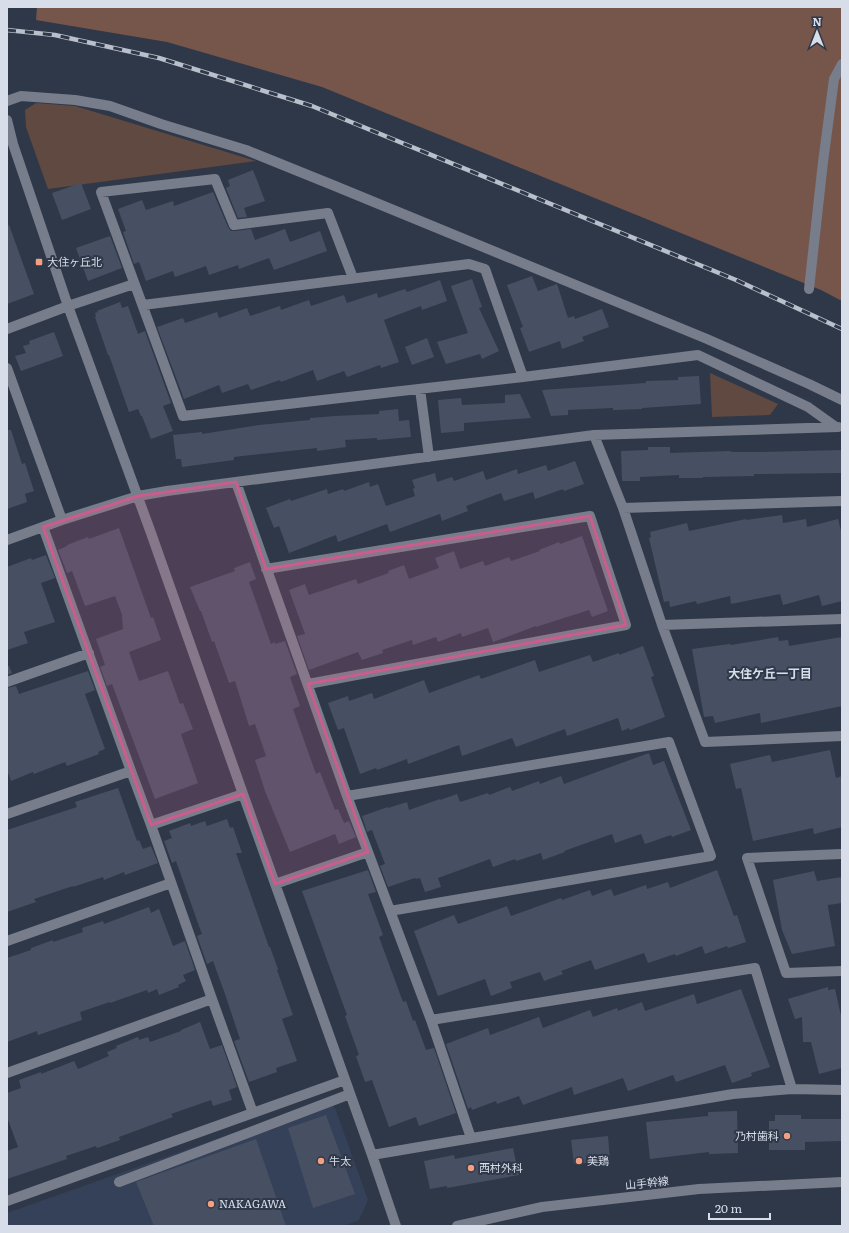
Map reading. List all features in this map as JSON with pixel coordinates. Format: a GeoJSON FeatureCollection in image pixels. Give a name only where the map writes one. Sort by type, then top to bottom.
{"type":"FeatureCollection","features":[{"type":"Feature","properties":{"kind":"street"},"geometry":{"type":"LineString","coordinates":[[809,289],[834,79],[842,64]]}},
{"type":"Feature","properties":{"kind":"street"},"geometry":{"type":"LineString","coordinates":[[7,102],[21,96],[75,100],[110,106],[161,124],[246,150],[707,339],[842,400]]}},
{"type":"Feature","properties":{"kind":"street"},"geometry":{"type":"LineString","coordinates":[[7,120],[13,144],[68,306],[138,496],[372,1154],[396,1226]]}},
{"type":"Feature","properties":{"kind":"street"},"geometry":{"type":"LineString","coordinates":[[353,278],[328,213],[234,225],[214,178],[101,192],[183,416],[523,377],[698,355],[808,407],[839,427]]}},
{"type":"Feature","properties":{"kind":"street"},"geometry":{"type":"LineString","coordinates":[[143,305],[469,264],[486,269],[523,377]]}},
{"type":"Feature","properties":{"kind":"street"},"geometry":{"type":"LineString","coordinates":[[7,328],[134,284]]}},
{"type":"Feature","properties":{"kind":"street"},"geometry":{"type":"LineString","coordinates":[[7,368],[11,394],[62,520]]}},
{"type":"Feature","properties":{"kind":"street"},"geometry":{"type":"LineString","coordinates":[[420,389],[429,457]]}},
{"type":"Feature","properties":{"kind":"street"},"geometry":{"type":"LineString","coordinates":[[7,540],[62,520],[138,496],[236,482],[594,435],[839,427]]}},
{"type":"Feature","properties":{"kind":"street"},"geometry":{"type":"LineString","coordinates":[[594,435],[623,508],[662,625],[705,742],[842,736]]}},
{"type":"Feature","properties":{"kind":"street"},"geometry":{"type":"LineString","coordinates":[[236,482],[347,796],[431,1020],[471,1138]]}},
{"type":"Feature","properties":{"kind":"street"},"geometry":{"type":"LineString","coordinates":[[623,508],[842,501]]}},
{"type":"Feature","properties":{"kind":"street"},"geometry":{"type":"LineString","coordinates":[[266,569],[590,516],[626,625],[308,684]]}},
{"type":"Feature","properties":{"kind":"street"},"geometry":{"type":"LineString","coordinates":[[43,527],[253,1113]]}},
{"type":"Feature","properties":{"kind":"street"},"geometry":{"type":"LineString","coordinates":[[662,625],[842,618]]}},
{"type":"Feature","properties":{"kind":"street"},"geometry":{"type":"LineString","coordinates":[[7,682],[89,653]]}},
{"type":"Feature","properties":{"kind":"street"},"geometry":{"type":"LineString","coordinates":[[347,796],[669,742],[710,856],[390,910]]}},
{"type":"Feature","properties":{"kind":"street"},"geometry":{"type":"LineString","coordinates":[[7,814],[131,771]]}},
{"type":"Feature","properties":{"kind":"street"},"geometry":{"type":"LineString","coordinates":[[151,825],[243,794]]}},
{"type":"Feature","properties":{"kind":"street"},"geometry":{"type":"LineString","coordinates":[[275,884],[368,852]]}},
{"type":"Feature","properties":{"kind":"street"},"geometry":{"type":"LineString","coordinates":[[842,854],[747,858],[786,972],[842,971]]}},
{"type":"Feature","properties":{"kind":"street"},"geometry":{"type":"LineString","coordinates":[[7,941],[171,882]]}},
{"type":"Feature","properties":{"kind":"street"},"geometry":{"type":"LineString","coordinates":[[431,1020],[755,968],[792,1089]]}},
{"type":"Feature","properties":{"kind":"street"},"geometry":{"type":"LineString","coordinates":[[7,1073],[212,999]]}},
{"type":"Feature","properties":{"kind":"street"},"geometry":{"type":"LineString","coordinates":[[7,1201],[345,1080]]}},
{"type":"Feature","properties":{"kind":"street"},"geometry":{"type":"LineString","coordinates":[[372,1154],[733,1094],[792,1089],[842,1090]]}},
{"type":"Feature","properties":{"kind":"street"},"geometry":{"type":"LineString","coordinates":[[119,1182],[350,1094]]}},
{"type":"Feature","properties":{"kind":"street","name":"山手幹線"},"geometry":{"type":"LineString","coordinates":[[457,1226],[542,1207],[699,1189],[842,1182]]}},
{"type":"Feature","properties":{"kind":"highlighted area"},"geometry":{"type":"Polygon","coordinates":[[[236,482],[266,569],[590,516],[626,625],[308,684],[368,852],[275,884],[243,794],[151,825],[43,527],[138,496],[236,482]]]}},
{"type":"Feature","properties":{"kind":"shaded area"},"geometry":{"type":"Polygon","coordinates":[[[37,7],[842,7],[842,301],[821,290],[322,87],[167,42],[36,20],[37,7]]]}},
{"type":"Feature","properties":{"kind":"shaded area"},"geometry":{"type":"Polygon","coordinates":[[[36,103],[75,106],[256,161],[48,189],[26,127],[25,110],[36,103]]]}},
{"type":"Feature","properties":{"kind":"shaded area"},"geometry":{"type":"Polygon","coordinates":[[[710,373],[778,404],[770,415],[712,417],[710,373]]]}},
{"type":"Feature","properties":{"kind":"shaded area"},"geometry":{"type":"Polygon","coordinates":[[[324,1101],[335,1108],[368,1200],[359,1220],[343,1226],[7,1226],[7,1213],[324,1101]]]}},
{"type":"Feature","properties":{"kind":"building"},"geometry":{"type":"Polygon","coordinates":[[[253,170],[265,201],[244,208],[247,217],[238,218],[226,188],[230,186],[228,180],[253,170]]]}},
{"type":"Feature","properties":{"kind":"building"},"geometry":{"type":"Polygon","coordinates":[[[81,183],[91,209],[62,220],[52,193],[81,183]]]}},
{"type":"Feature","properties":{"kind":"building"},"geometry":{"type":"Polygon","coordinates":[[[213,192],[231,231],[251,229],[255,240],[285,229],[290,242],[320,231],[327,251],[274,270],[269,258],[239,269],[238,265],[209,275],[206,266],[175,277],[173,271],[146,281],[139,262],[134,264],[123,232],[126,231],[118,209],[142,200],[146,210],[173,201],[174,206],[213,192]]]}},
{"type":"Feature","properties":{"kind":"building"},"geometry":{"type":"Polygon","coordinates":[[[9,225],[34,294],[7,304],[7,226],[9,225]]]}},
{"type":"Feature","properties":{"kind":"building"},"geometry":{"type":"Polygon","coordinates":[[[110,236],[122,268],[88,281],[76,248],[110,236]]]}},
{"type":"Feature","properties":{"kind":"building"},"geometry":{"type":"Polygon","coordinates":[[[532,276],[538,291],[557,284],[568,318],[574,316],[575,319],[602,309],[609,327],[582,337],[584,341],[562,349],[560,341],[529,352],[520,328],[523,327],[507,285],[532,276]]]}},
{"type":"Feature","properties":{"kind":"building"},"geometry":{"type":"Polygon","coordinates":[[[472,279],[482,307],[479,308],[499,351],[482,359],[480,354],[446,364],[437,342],[468,333],[451,286],[472,279]]]}},
{"type":"Feature","properties":{"kind":"building"},"geometry":{"type":"Polygon","coordinates":[[[440,280],[447,301],[422,310],[421,306],[384,320],[399,362],[381,368],[380,365],[347,377],[344,371],[317,381],[313,370],[281,382],[280,380],[251,390],[248,384],[222,393],[219,385],[184,399],[157,327],[183,318],[185,323],[217,312],[219,318],[247,308],[250,316],[280,306],[281,310],[309,300],[311,306],[344,295],[347,303],[377,293],[378,298],[405,289],[407,292],[440,280]]]}},
{"type":"Feature","properties":{"kind":"building"},"geometry":{"type":"Polygon","coordinates":[[[120,302],[122,308],[128,306],[138,334],[145,331],[171,403],[163,406],[173,431],[151,439],[138,409],[129,412],[95,317],[95,313],[98,312],[97,311],[120,302]]]}},
{"type":"Feature","properties":{"kind":"building"},"geometry":{"type":"Polygon","coordinates":[[[54,332],[63,356],[21,371],[15,356],[26,353],[23,346],[30,344],[29,341],[54,332]]]}},
{"type":"Feature","properties":{"kind":"building"},"geometry":{"type":"Polygon","coordinates":[[[427,338],[434,357],[412,365],[405,347],[427,338]]]}},
{"type":"Feature","properties":{"kind":"building"},"geometry":{"type":"Polygon","coordinates":[[[699,376],[701,404],[642,409],[613,410],[613,408],[568,410],[568,415],[551,416],[542,390],[646,383],[646,381],[678,380],[678,377],[699,376]]]}},
{"type":"Feature","properties":{"kind":"building"},"geometry":{"type":"Polygon","coordinates":[[[520,394],[531,418],[464,423],[464,431],[441,433],[438,400],[461,398],[462,405],[505,403],[505,395],[520,394]]]}},
{"type":"Feature","properties":{"kind":"building"},"geometry":{"type":"Polygon","coordinates":[[[398,409],[399,421],[409,420],[411,437],[377,440],[377,438],[345,440],[346,447],[317,451],[317,448],[234,457],[234,460],[182,467],[181,459],[176,459],[173,435],[202,432],[202,434],[259,425],[310,420],[310,418],[379,414],[379,411],[398,409]]]}},
{"type":"Feature","properties":{"kind":"building"},"geometry":{"type":"Polygon","coordinates":[[[7,430],[11,430],[22,464],[25,463],[34,491],[25,494],[27,502],[7,509],[7,430]]]}},
{"type":"Feature","properties":{"kind":"building"},"geometry":{"type":"Polygon","coordinates":[[[648,447],[670,447],[670,453],[842,450],[842,473],[754,474],[754,476],[703,478],[679,478],[679,475],[640,477],[640,481],[622,481],[621,451],[648,450],[648,447]]]}},
{"type":"Feature","properties":{"kind":"building"},"geometry":{"type":"Polygon","coordinates":[[[575,461],[584,484],[564,491],[563,489],[535,499],[533,492],[504,501],[501,493],[466,506],[468,511],[442,521],[440,514],[390,532],[387,524],[338,542],[336,535],[289,553],[279,526],[274,528],[266,508],[290,499],[291,501],[327,489],[328,494],[343,489],[344,491],[369,482],[370,487],[378,484],[386,506],[415,496],[413,489],[415,488],[412,480],[435,473],[437,482],[452,477],[454,481],[483,471],[486,480],[517,469],[518,474],[546,465],[548,471],[575,461]]]}},
{"type":"Feature","properties":{"kind":"building"},"geometry":{"type":"Polygon","coordinates":[[[782,515],[783,523],[806,519],[807,527],[838,519],[842,535],[842,601],[822,606],[819,595],[783,605],[780,594],[731,604],[730,596],[697,604],[696,601],[670,607],[669,601],[664,602],[649,538],[651,537],[650,532],[687,523],[689,531],[746,519],[782,515]]]}},
{"type":"Feature","properties":{"kind":"building"},"geometry":{"type":"Polygon","coordinates":[[[119,528],[151,618],[153,617],[161,640],[129,652],[139,681],[168,671],[180,704],[183,703],[193,729],[181,734],[198,783],[155,799],[112,684],[107,686],[100,667],[105,665],[96,639],[123,629],[122,615],[115,596],[85,606],[72,571],[67,573],[58,550],[88,537],[89,539],[119,528]]]}},
{"type":"Feature","properties":{"kind":"building"},"geometry":{"type":"Polygon","coordinates":[[[582,536],[608,611],[592,617],[589,610],[536,626],[493,642],[488,628],[462,637],[461,633],[438,642],[436,637],[413,645],[412,640],[382,650],[383,653],[362,660],[358,652],[309,670],[297,636],[305,634],[289,590],[305,584],[309,595],[356,579],[358,584],[389,573],[388,571],[404,565],[409,579],[439,568],[435,558],[454,551],[460,569],[483,561],[485,566],[509,557],[511,561],[540,551],[539,550],[559,542],[560,544],[582,536]]]}},
{"type":"Feature","properties":{"kind":"building"},"geometry":{"type":"Polygon","coordinates":[[[46,555],[55,578],[41,583],[55,622],[24,632],[28,643],[7,650],[7,567],[31,558],[32,560],[46,555]]]}},
{"type":"Feature","properties":{"kind":"building"},"geometry":{"type":"Polygon","coordinates":[[[250,562],[256,579],[249,582],[271,644],[285,641],[297,674],[290,677],[300,706],[293,709],[316,774],[320,772],[335,810],[338,809],[344,823],[349,821],[356,837],[339,844],[335,834],[290,852],[265,791],[255,760],[266,756],[255,724],[249,726],[235,681],[229,683],[214,641],[212,642],[201,611],[190,587],[235,571],[234,568],[250,562]]]}},
{"type":"Feature","properties":{"kind":"building"},"geometry":{"type":"Polygon","coordinates":[[[778,637],[779,641],[788,640],[789,646],[842,637],[842,706],[761,723],[760,713],[715,723],[713,716],[704,717],[692,649],[731,645],[778,637]]]}},
{"type":"Feature","properties":{"kind":"building"},"geometry":{"type":"Polygon","coordinates":[[[643,646],[654,676],[651,677],[665,717],[630,730],[629,728],[622,731],[618,718],[567,736],[565,729],[516,747],[512,738],[462,756],[459,745],[408,764],[407,759],[377,770],[376,768],[360,774],[344,728],[338,730],[328,703],[348,696],[349,701],[372,693],[374,699],[424,680],[429,693],[479,675],[481,679],[535,660],[539,672],[590,655],[593,662],[619,653],[619,655],[643,646]]]}},
{"type":"Feature","properties":{"kind":"building"},"geometry":{"type":"Polygon","coordinates":[[[7,666],[9,666],[12,673],[7,675],[7,666]]]}},
{"type":"Feature","properties":{"kind":"building"},"geometry":{"type":"Polygon","coordinates":[[[88,671],[95,690],[85,694],[105,749],[98,752],[99,754],[67,766],[65,762],[11,781],[7,770],[7,688],[16,686],[19,694],[88,671]]]}},
{"type":"Feature","properties":{"kind":"building"},"geometry":{"type":"Polygon","coordinates":[[[830,750],[836,778],[842,776],[842,827],[814,834],[813,828],[753,841],[741,788],[736,789],[730,764],[770,755],[772,762],[830,750]]]}},
{"type":"Feature","properties":{"kind":"building"},"geometry":{"type":"Polygon","coordinates":[[[649,753],[653,765],[664,761],[691,830],[645,844],[641,834],[615,843],[612,834],[543,860],[541,853],[516,861],[515,859],[493,867],[490,859],[438,878],[441,887],[425,892],[420,878],[415,878],[388,887],[380,866],[385,864],[372,830],[367,832],[362,816],[407,802],[409,810],[457,794],[460,802],[488,793],[489,795],[510,787],[512,791],[539,781],[540,784],[561,776],[564,784],[649,753]]]}},
{"type":"Feature","properties":{"kind":"building"},"geometry":{"type":"Polygon","coordinates":[[[118,788],[137,841],[139,840],[143,849],[151,846],[158,863],[125,875],[124,872],[104,880],[103,877],[73,886],[34,899],[36,902],[7,912],[7,830],[77,807],[75,802],[118,788]]]}},
{"type":"Feature","properties":{"kind":"building"},"geometry":{"type":"Polygon","coordinates":[[[227,819],[230,828],[233,827],[242,853],[236,853],[293,1015],[282,1019],[297,1061],[276,1068],[277,1072],[249,1082],[234,1041],[240,1039],[225,994],[213,961],[207,964],[197,936],[202,934],[176,861],[172,863],[164,841],[172,838],[169,831],[190,823],[191,826],[205,821],[207,826],[227,819]]]}},
{"type":"Feature","properties":{"kind":"building"},"geometry":{"type":"Polygon","coordinates":[[[368,870],[376,892],[368,894],[383,935],[379,937],[403,1002],[406,1001],[426,1050],[434,1048],[456,1113],[419,1126],[416,1117],[389,1127],[372,1080],[365,1082],[356,1056],[359,1055],[345,1016],[347,1015],[302,891],[368,870]]]}},
{"type":"Feature","properties":{"kind":"building"},"geometry":{"type":"Polygon","coordinates":[[[717,870],[734,916],[737,915],[746,942],[728,948],[727,946],[705,954],[702,946],[676,956],[675,954],[648,963],[644,953],[595,970],[591,960],[561,971],[563,974],[544,981],[540,972],[510,982],[512,988],[491,996],[485,979],[438,996],[414,931],[454,915],[458,924],[507,906],[511,916],[561,898],[562,900],[590,890],[592,896],[611,889],[614,896],[646,885],[647,889],[668,882],[670,888],[717,870]]]}},
{"type":"Feature","properties":{"kind":"building"},"geometry":{"type":"Polygon","coordinates":[[[814,871],[817,881],[842,877],[842,903],[828,905],[835,946],[792,954],[782,930],[773,880],[814,871]]]}},
{"type":"Feature","properties":{"kind":"building"},"geometry":{"type":"Polygon","coordinates":[[[149,907],[151,913],[159,909],[173,946],[185,941],[195,970],[183,975],[186,981],[178,985],[179,987],[159,995],[157,989],[148,993],[147,990],[80,1012],[82,1020],[38,1035],[37,1031],[7,1042],[7,958],[31,950],[31,948],[53,940],[53,942],[83,932],[82,928],[103,921],[104,924],[149,907]]]}},
{"type":"Feature","properties":{"kind":"building"},"geometry":{"type":"Polygon","coordinates":[[[828,987],[828,990],[835,989],[842,1020],[842,1068],[819,1074],[811,1042],[803,1042],[802,1017],[795,1019],[788,999],[828,987]]]}},
{"type":"Feature","properties":{"kind":"building"},"geometry":{"type":"Polygon","coordinates":[[[741,989],[770,1067],[751,1073],[752,1076],[732,1083],[725,1065],[676,1082],[673,1075],[628,1091],[623,1078],[574,1095],[572,1087],[523,1105],[519,1096],[497,1104],[496,1101],[472,1110],[471,1107],[468,1109],[446,1044],[488,1028],[490,1035],[539,1017],[543,1028],[590,1010],[593,1017],[617,1008],[618,1011],[642,1002],[645,1011],[694,994],[697,1004],[741,989]]]}},
{"type":"Feature","properties":{"kind":"building"},"geometry":{"type":"Polygon","coordinates":[[[200,1022],[210,1049],[222,1045],[237,1087],[229,1090],[232,1100],[213,1106],[211,1100],[171,1114],[173,1117],[119,1137],[120,1140],[66,1156],[67,1159],[7,1179],[7,1151],[18,1147],[7,1117],[7,1093],[21,1088],[19,1080],[41,1072],[41,1074],[74,1061],[78,1069],[109,1056],[107,1052],[117,1048],[116,1046],[138,1037],[139,1040],[148,1037],[150,1042],[181,1031],[200,1022]]]}},
{"type":"Feature","properties":{"kind":"building"},"geometry":{"type":"Polygon","coordinates":[[[737,1111],[738,1153],[709,1154],[709,1152],[650,1159],[646,1122],[708,1116],[708,1112],[737,1111]]]}},
{"type":"Feature","properties":{"kind":"building","name":"牛太"},"geometry":{"type":"Polygon","coordinates":[[[326,1115],[355,1194],[313,1208],[288,1128],[326,1115]]]}},
{"type":"Feature","properties":{"kind":"building"},"geometry":{"type":"Polygon","coordinates":[[[775,1115],[801,1115],[801,1119],[842,1119],[842,1141],[805,1142],[805,1150],[769,1150],[769,1121],[775,1121],[775,1115]]]}},
{"type":"Feature","properties":{"kind":"building"},"geometry":{"type":"Polygon","coordinates":[[[608,1136],[610,1161],[574,1164],[571,1140],[608,1136]]]}},
{"type":"Feature","properties":{"kind":"building","name":"NAKAGAWA"},"geometry":{"type":"Polygon","coordinates":[[[256,1139],[286,1226],[154,1226],[136,1182],[256,1139]]]}},
{"type":"Feature","properties":{"kind":"building","name":"西村外科"},"geometry":{"type":"Polygon","coordinates":[[[513,1148],[519,1175],[447,1188],[447,1186],[430,1189],[424,1161],[454,1155],[455,1159],[513,1148]]]}},
{"type":"Feature","properties":{"kind":"railway"},"geometry":{"type":"LineString","coordinates":[[7,30],[55,35],[159,58],[312,106],[736,280],[842,329]]}},
{"type":"Feature","properties":{"kind":"place","name":"大住ヶ丘北"},"geometry":{"type":"Point","coordinates":[39,262]}},
{"type":"Feature","properties":{"kind":"place","name":"乃村歯科"},"geometry":{"type":"Point","coordinates":[787,1136]}},
{"type":"Feature","properties":{"kind":"place","name":"牛太"},"geometry":{"type":"Point","coordinates":[321,1161]}},
{"type":"Feature","properties":{"kind":"place","name":"美鶏"},"geometry":{"type":"Point","coordinates":[579,1161]}},
{"type":"Feature","properties":{"kind":"place","name":"西村外科"},"geometry":{"type":"Point","coordinates":[471,1168]}},
{"type":"Feature","properties":{"kind":"place","name":"NAKAGAWA"},"geometry":{"type":"Point","coordinates":[211,1204]}},
{"type":"Feature","properties":{"kind":"district","name":"大住ケ丘一丁目"},"geometry":{"type":"Point","coordinates":[770,674]}}]}
